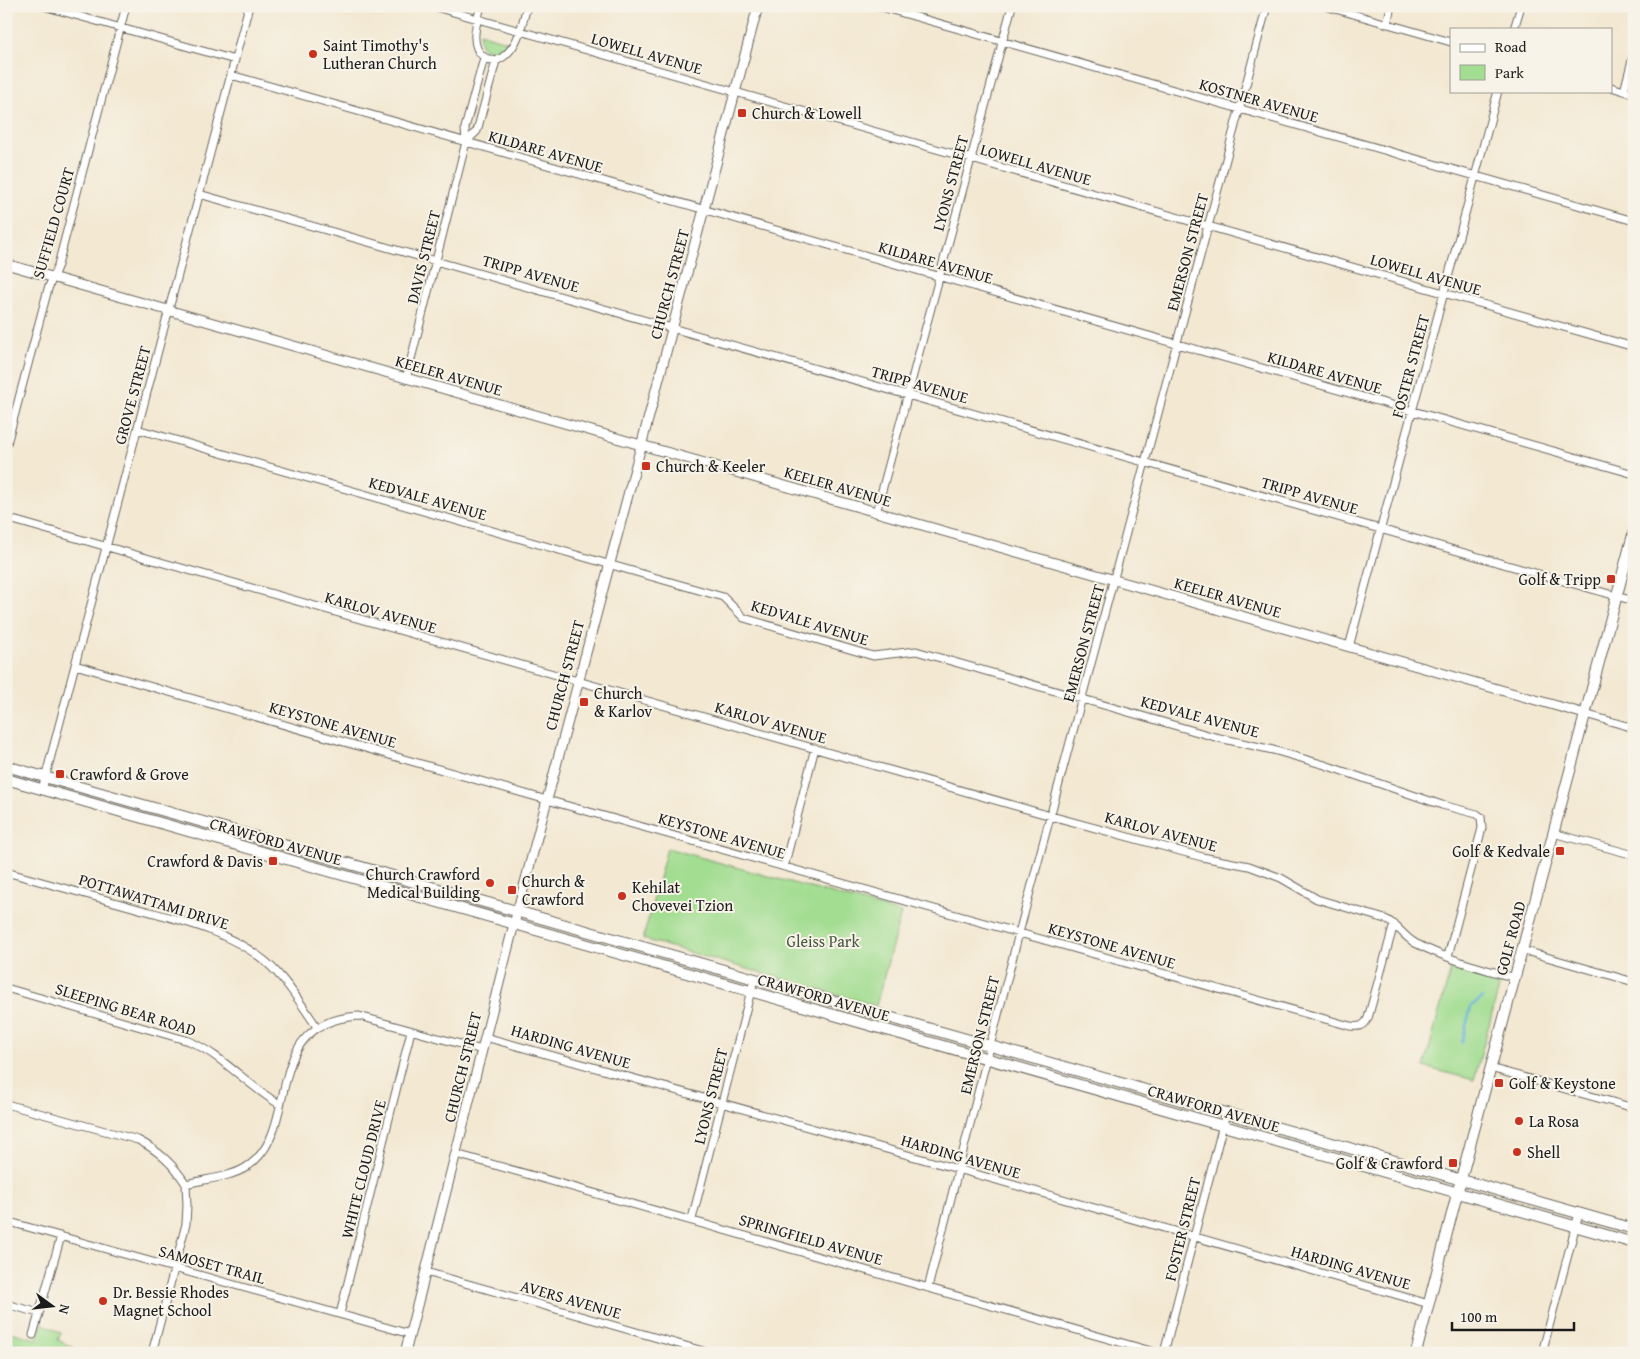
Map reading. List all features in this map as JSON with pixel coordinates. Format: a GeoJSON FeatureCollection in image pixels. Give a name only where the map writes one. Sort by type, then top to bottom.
{"type":"FeatureCollection","features":[{"type":"Feature","properties":{"kind":"main road","name":"GOLF ROAD"},"geometry":{"type":"LineString","coordinates":[[1416,1353],[1460,1180],[1634,531]]}},
{"type":"Feature","properties":{"kind":"main road","name":"CRAWFORD AVENUE"},"geometry":{"type":"LineString","coordinates":[[6,766],[1634,1229]]}},
{"type":"Feature","properties":{"kind":"main road","name":"CRAWFORD AVENUE"},"geometry":{"type":"LineString","coordinates":[[6,780],[1634,1243]]}},
{"type":"Feature","properties":{"kind":"street"},"geometry":{"type":"LineString","coordinates":[[43,6],[234,60]]}},
{"type":"Feature","properties":{"kind":"street","name":"SUFFIELD COURT"},"geometry":{"type":"LineString","coordinates":[[6,447],[53,277],[58,265],[126,6]]}},
{"type":"Feature","properties":{"kind":"street","name":"GROVE STREET"},"geometry":{"type":"LineString","coordinates":[[42,790],[249,6]]}},
{"type":"Feature","properties":{"kind":"street","name":"LOWELL AVENUE"},"geometry":{"type":"LineString","coordinates":[[432,6],[1634,347]]}},
{"type":"Feature","properties":{"kind":"street"},"geometry":{"type":"LineString","coordinates":[[481,6],[475,42],[484,58],[496,61],[511,50],[520,31],[527,6]]}},
{"type":"Feature","properties":{"kind":"street","name":"CHURCH STREET"},"geometry":{"type":"LineString","coordinates":[[405,1353],[546,800],[758,6]]}},
{"type":"Feature","properties":{"kind":"street","name":"KOSTNER AVENUE"},"geometry":{"type":"LineString","coordinates":[[878,6],[1634,221]]}},
{"type":"Feature","properties":{"kind":"street","name":"LYONS STREET"},"geometry":{"type":"LineString","coordinates":[[876,513],[1012,6]]}},
{"type":"Feature","properties":{"kind":"street","name":"EMERSON STREET"},"geometry":{"type":"LineString","coordinates":[[928,1288],[1019,933],[1267,6]]}},
{"type":"Feature","properties":{"kind":"street"},"geometry":{"type":"LineString","coordinates":[[1325,6],[1450,42]]}},
{"type":"Feature","properties":{"kind":"street"},"geometry":{"type":"LineString","coordinates":[[1387,24],[1391,6]]}},
{"type":"Feature","properties":{"kind":"street"},"geometry":{"type":"LineString","coordinates":[[1514,28],[1520,6]]}},
{"type":"Feature","properties":{"kind":"street"},"geometry":{"type":"LineString","coordinates":[[1624,91],[1634,52]]}},
{"type":"Feature","properties":{"kind":"street","name":"DAVIS STREET"},"geometry":{"type":"LineString","coordinates":[[406,379],[466,142],[465,128],[484,58]]}},
{"type":"Feature","properties":{"kind":"street","name":"DAVIS STREET"},"geometry":{"type":"LineString","coordinates":[[466,142],[477,131],[496,61]]}},
{"type":"Feature","properties":{"kind":"street","name":"KILDARE AVENUE"},"geometry":{"type":"LineString","coordinates":[[231,75],[939,278],[1634,474]]}},
{"type":"Feature","properties":{"kind":"street"},"geometry":{"type":"LineString","coordinates":[[1612,87],[1634,94]]}},
{"type":"Feature","properties":{"kind":"street","name":"FOSTER STREET"},"geometry":{"type":"LineString","coordinates":[[1349,647],[1498,92]]}},
{"type":"Feature","properties":{"kind":"street","name":"TRIPP AVENUE"},"geometry":{"type":"LineString","coordinates":[[199,194],[1634,601]]}},
{"type":"Feature","properties":{"kind":"street","name":"KEELER AVENUE"},"geometry":{"type":"LineString","coordinates":[[6,264],[1634,728]]}},
{"type":"Feature","properties":{"kind":"street","name":"KEDVALE AVENUE"},"geometry":{"type":"LineString","coordinates":[[138,429],[723,597],[744,618],[873,656],[916,652],[1215,737],[1273,750],[1325,765],[1456,809],[1472,812],[1481,817],[1482,828],[1448,956]]}},
{"type":"Feature","properties":{"kind":"street","name":"KARLOV AVENUE"},"geometry":{"type":"LineString","coordinates":[[6,518],[1051,816],[1202,857],[1262,870],[1317,898],[1385,919],[1394,924],[1408,939],[1462,962],[1514,978]]}},
{"type":"Feature","properties":{"kind":"street","name":"KEYSTONE AVENUE"},"geometry":{"type":"LineString","coordinates":[[75,664],[546,800],[1350,1026],[1363,1026],[1370,1014],[1394,924]]}},
{"type":"Feature","properties":{"kind":"street"},"geometry":{"type":"LineString","coordinates":[[784,867],[816,748]]}},
{"type":"Feature","properties":{"kind":"street"},"geometry":{"type":"LineString","coordinates":[[1553,833],[1634,855]]}},
{"type":"Feature","properties":{"kind":"street"},"geometry":{"type":"LineString","coordinates":[[277,857],[280,844]]}},
{"type":"Feature","properties":{"kind":"street","name":"POTTAWATTAMI DRIVE"},"geometry":{"type":"LineString","coordinates":[[6,872],[217,932],[243,945],[266,962],[283,980],[317,1027]]}},
{"type":"Feature","properties":{"kind":"street"},"geometry":{"type":"LineString","coordinates":[[1522,950],[1634,982]]}},
{"type":"Feature","properties":{"kind":"street","name":"LYONS STREET"},"geometry":{"type":"LineString","coordinates":[[692,1219],[754,979]]}},
{"type":"Feature","properties":{"kind":"street","name":"SLEEPING BEAR ROAD"},"geometry":{"type":"LineString","coordinates":[[6,988],[189,1040],[218,1057],[266,1096],[279,1104]]}},
{"type":"Feature","properties":{"kind":"street"},"geometry":{"type":"LineString","coordinates":[[186,1184],[229,1174],[244,1168],[256,1158],[266,1146],[273,1132],[292,1059],[300,1046],[317,1027],[344,1017],[359,1016],[482,1050]]}},
{"type":"Feature","properties":{"kind":"street","name":"WHITE CLOUD DRIVE"},"geometry":{"type":"LineString","coordinates":[[340,1314],[411,1031]]}},
{"type":"Feature","properties":{"kind":"street","name":"HARDING AVENUE"},"geometry":{"type":"LineString","coordinates":[[485,1036],[1429,1304]]}},
{"type":"Feature","properties":{"kind":"street"},"geometry":{"type":"LineString","coordinates":[[1490,1068],[1634,1108]]}},
{"type":"Feature","properties":{"kind":"street"},"geometry":{"type":"LineString","coordinates":[[6,1104],[138,1140],[165,1157],[186,1184],[186,1224],[152,1353]]}},
{"type":"Feature","properties":{"kind":"street","name":"FOSTER STREET"},"geometry":{"type":"LineString","coordinates":[[1164,1353],[1226,1113]]}},
{"type":"Feature","properties":{"kind":"street","name":"SPRINGFIELD AVENUE"},"geometry":{"type":"LineString","coordinates":[[456,1154],[692,1219],[1158,1353]]}},
{"type":"Feature","properties":{"kind":"street"},"geometry":{"type":"LineString","coordinates":[[1542,1353],[1579,1214]]}},
{"type":"Feature","properties":{"kind":"street","name":"SAMOSET TRAIL"},"geometry":{"type":"LineString","coordinates":[[6,1221],[410,1334]]}},
{"type":"Feature","properties":{"kind":"street"},"geometry":{"type":"LineString","coordinates":[[33,1335],[61,1236]]}},
{"type":"Feature","properties":{"kind":"street","name":"AVERS AVENUE"},"geometry":{"type":"LineString","coordinates":[[426,1272],[710,1353]]}},
{"type":"Feature","properties":{"kind":"street"},"geometry":{"type":"LineString","coordinates":[[6,1304],[39,1313]]}},
{"type":"Feature","properties":{"kind":"green space"},"geometry":{"type":"Polygon","coordinates":[[[480,33],[509,42],[506,48],[498,53],[489,51],[481,45],[480,33]]]}},
{"type":"Feature","properties":{"kind":"green space","name":"Gleiss Park"},"geometry":{"type":"Polygon","coordinates":[[[667,848],[901,913],[876,1006],[643,939],[667,848]]]}},
{"type":"Feature","properties":{"kind":"green space"},"geometry":{"type":"Polygon","coordinates":[[[1451,968],[1501,981],[1474,1080],[1424,1067],[1451,968]]]}},
{"type":"Feature","properties":{"kind":"green space"},"geometry":{"type":"Polygon","coordinates":[[[42,1323],[61,1333],[58,1340],[84,1353],[6,1353],[6,1331],[37,1339],[42,1323]]]}},
{"type":"Feature","properties":{"kind":"waterway"},"geometry":{"type":"LineString","coordinates":[[1462,1042],[1471,1006],[1483,998]]}},
{"type":"Feature","properties":{"kind":"place","name":"Saint Timothy's Lutheran Church"},"geometry":{"type":"Point","coordinates":[313,54]}},
{"type":"Feature","properties":{"kind":"place","name":"Church & Lowell"},"geometry":{"type":"Point","coordinates":[742,113]}},
{"type":"Feature","properties":{"kind":"place","name":"Church & Keeler"},"geometry":{"type":"Point","coordinates":[646,466]}},
{"type":"Feature","properties":{"kind":"place","name":"Golf & Tripp"},"geometry":{"type":"Point","coordinates":[1611,579]}},
{"type":"Feature","properties":{"kind":"place","name":"Church & Karlov"},"geometry":{"type":"Point","coordinates":[584,702]}},
{"type":"Feature","properties":{"kind":"place","name":"Crawford & Grove"},"geometry":{"type":"Point","coordinates":[60,774]}},
{"type":"Feature","properties":{"kind":"place","name":"Golf & Kedvale"},"geometry":{"type":"Point","coordinates":[1560,851]}},
{"type":"Feature","properties":{"kind":"place","name":"Crawford & Davis"},"geometry":{"type":"Point","coordinates":[273,861]}},
{"type":"Feature","properties":{"kind":"place","name":"Church Crawford Medical Building"},"geometry":{"type":"Point","coordinates":[490,883]}},
{"type":"Feature","properties":{"kind":"place","name":"Church & Crawford"},"geometry":{"type":"Point","coordinates":[512,890]}},
{"type":"Feature","properties":{"kind":"place","name":"Kehilat Chovevei Tzion"},"geometry":{"type":"Point","coordinates":[622,896]}},
{"type":"Feature","properties":{"kind":"place","name":"Golf & Keystone"},"geometry":{"type":"Point","coordinates":[1499,1083]}},
{"type":"Feature","properties":{"kind":"place","name":"La Rosa"},"geometry":{"type":"Point","coordinates":[1519,1121]}},
{"type":"Feature","properties":{"kind":"place","name":"Shell"},"geometry":{"type":"Point","coordinates":[1517,1152]}},
{"type":"Feature","properties":{"kind":"place","name":"Golf & Crawford"},"geometry":{"type":"Point","coordinates":[1453,1163]}},
{"type":"Feature","properties":{"kind":"place","name":"Dr. Bessie Rhodes Magnet School"},"geometry":{"type":"Point","coordinates":[103,1301]}}]}
